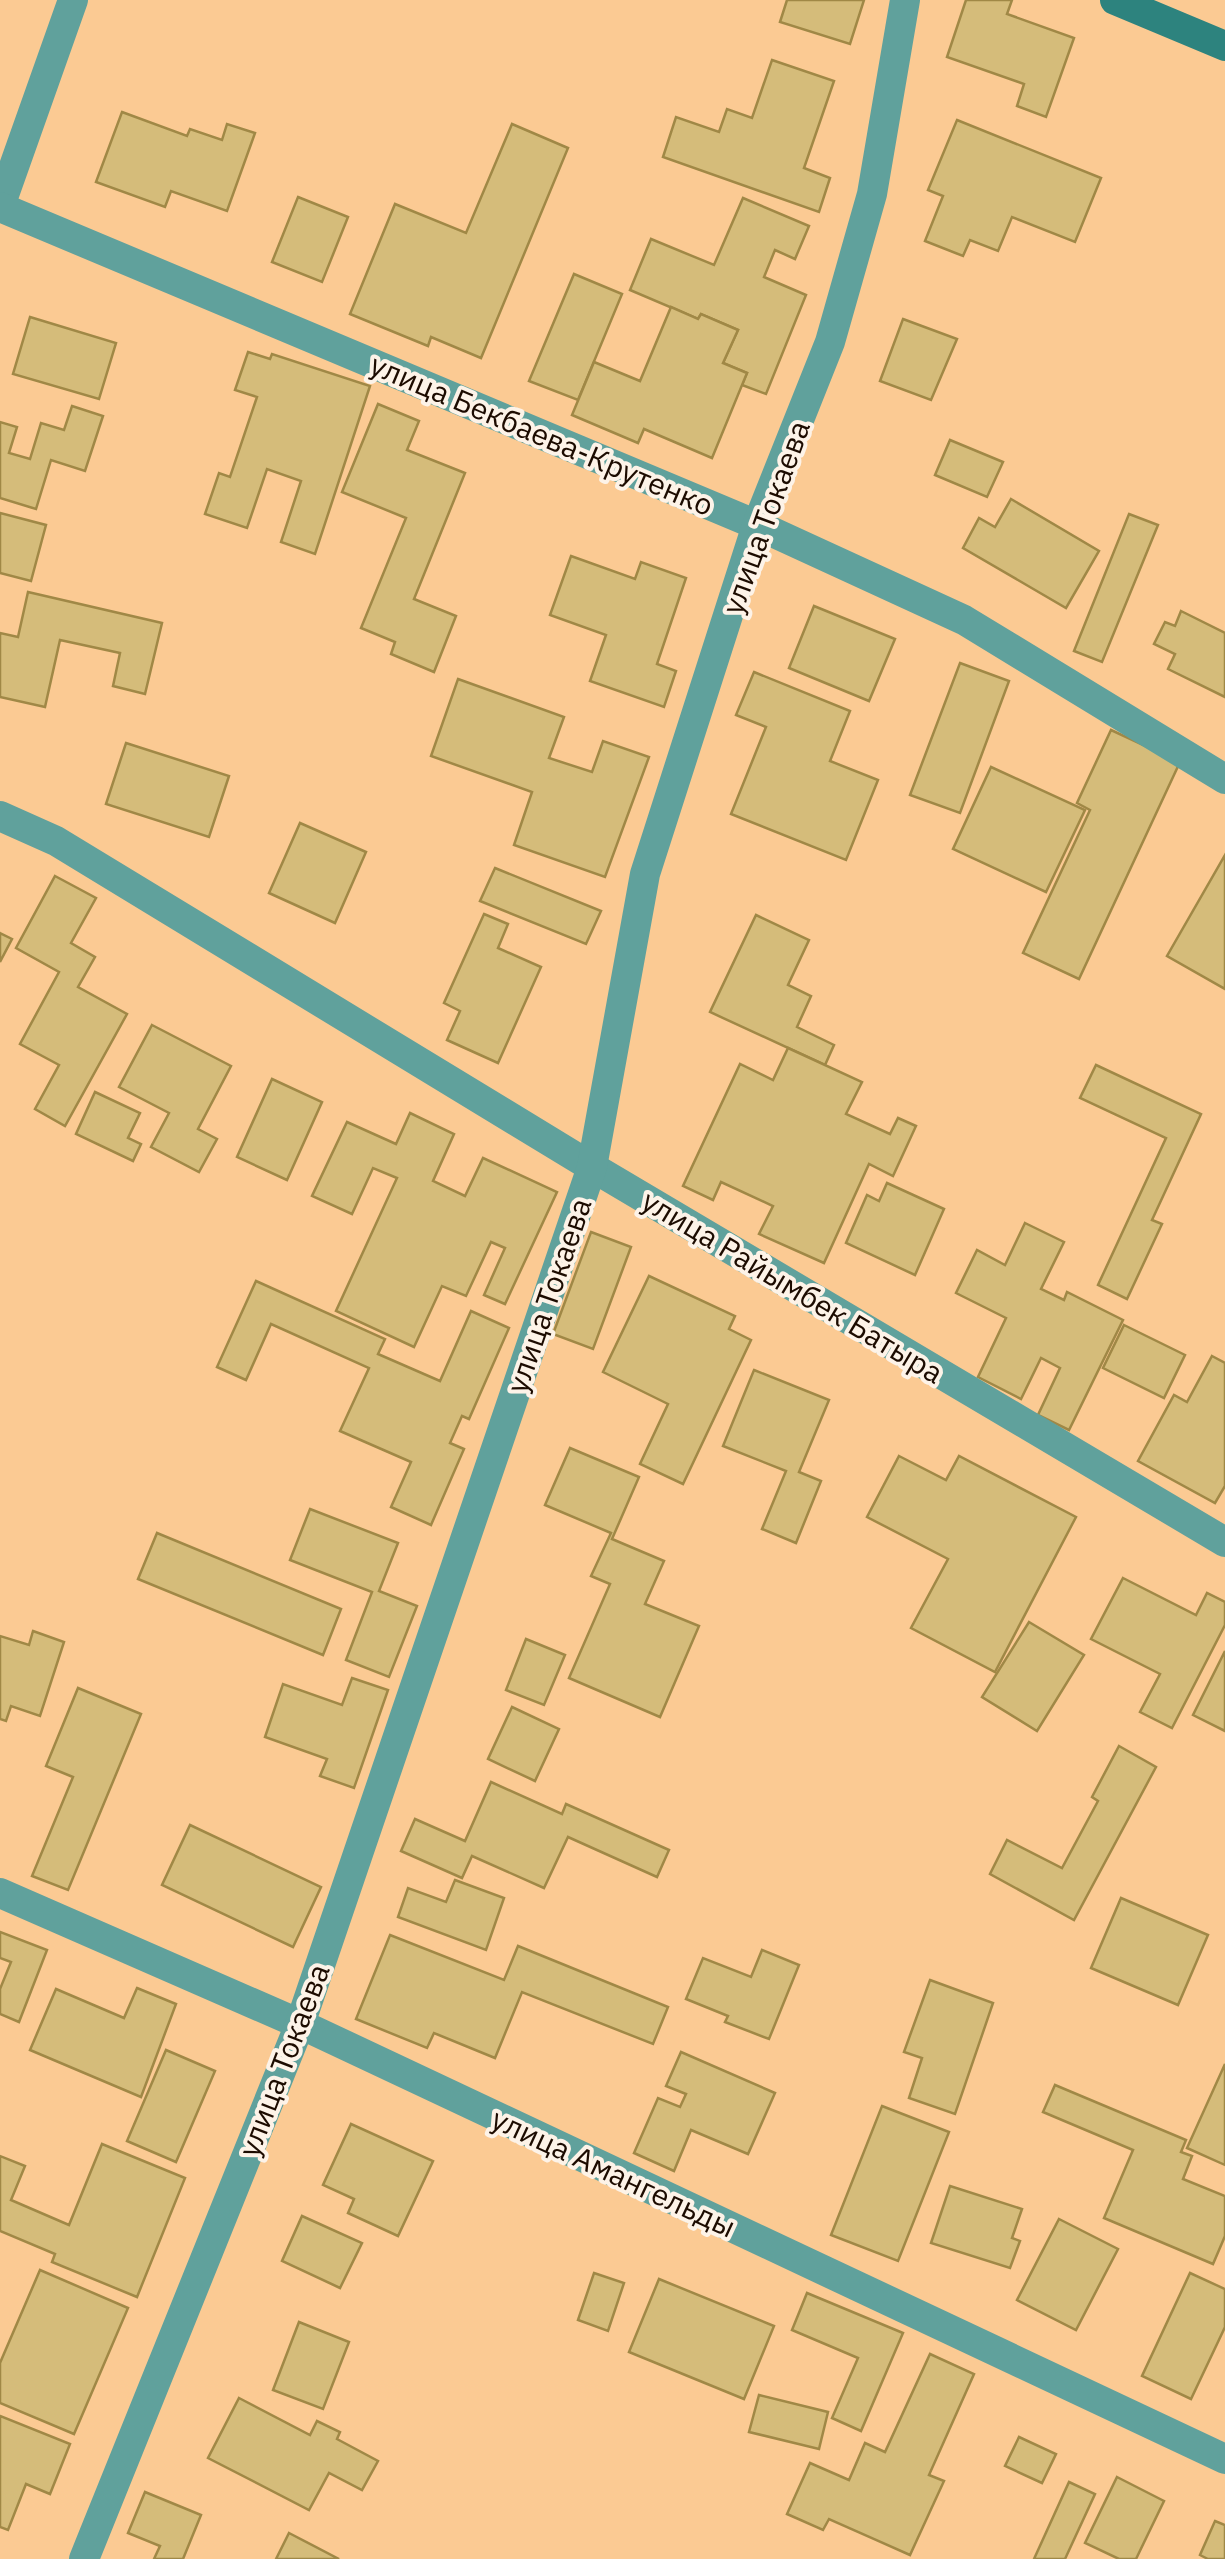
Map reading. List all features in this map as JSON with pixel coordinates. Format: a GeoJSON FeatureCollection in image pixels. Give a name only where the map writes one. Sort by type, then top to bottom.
{"type":"FeatureCollection","features":[{"type":"Feature","properties":{"kind":"street"},"geometry":{"type":"LineString","coordinates":[[0,206],[72,0]]}},
{"type":"Feature","properties":{"kind":"street","name":"улица Токаева"},"geometry":{"type":"LineString","coordinates":[[84,2559],[300,2024],[592,1167],[645,874],[758,525],[830,342],[872,194],[905,0]]}},
{"type":"Feature","properties":{"kind":"street"},"geometry":{"type":"LineString","coordinates":[[1115,0],[1225,46]]}},
{"type":"Feature","properties":{"kind":"street","name":"улица Бекбаева-Крутенко"},"geometry":{"type":"LineString","coordinates":[[0,206],[758,525],[964,620],[1225,779]]}},
{"type":"Feature","properties":{"kind":"street","name":"улица Райымбек Батыра"},"geometry":{"type":"LineString","coordinates":[[0,816],[56,841],[592,1167],[1225,1542]]}},
{"type":"Feature","properties":{"kind":"street","name":"улица Амангельды"},"geometry":{"type":"LineString","coordinates":[[0,1893],[300,2024],[1225,2458]]}},
{"type":"Feature","properties":{"kind":"building"},"geometry":{"type":"Polygon","coordinates":[[[787,0],[864,0],[850,44],[780,22],[787,0]]]}},
{"type":"Feature","properties":{"kind":"building"},"geometry":{"type":"Polygon","coordinates":[[[966,0],[1012,0],[1007,14],[1074,38],[1046,117],[1017,106],[1024,84],[947,57],[966,0]]]}},
{"type":"Feature","properties":{"kind":"building"},"geometry":{"type":"Polygon","coordinates":[[[772,60],[834,81],[804,168],[830,178],[819,212],[663,157],[676,117],[719,132],[727,109],[752,118],[772,60]]]}},
{"type":"Feature","properties":{"kind":"building"},"geometry":{"type":"Polygon","coordinates":[[[122,112],[187,136],[190,129],[222,140],[227,124],[255,133],[227,211],[171,191],[165,207],[96,182],[122,112]]]}},
{"type":"Feature","properties":{"kind":"building"},"geometry":{"type":"Polygon","coordinates":[[[957,120],[1101,178],[1075,242],[1012,217],[998,251],[970,240],[963,256],[925,241],[943,196],[928,190],[957,120]]]}},
{"type":"Feature","properties":{"kind":"building"},"geometry":{"type":"Polygon","coordinates":[[[512,124],[568,148],[481,358],[431,337],[428,346],[350,314],[395,204],[466,233],[512,124]]]}},
{"type":"Feature","properties":{"kind":"building"},"geometry":{"type":"Polygon","coordinates":[[[298,197],[348,217],[322,282],[272,262],[298,197]]]}},
{"type":"Feature","properties":{"kind":"building"},"geometry":{"type":"Polygon","coordinates":[[[743,198],[809,226],[795,259],[775,250],[764,277],[806,295],[766,394],[742,385],[747,373],[723,363],[738,330],[701,314],[698,319],[630,290],[651,239],[714,265],[743,198]]]}},
{"type":"Feature","properties":{"kind":"building"},"geometry":{"type":"Polygon","coordinates":[[[574,274],[622,294],[578,400],[529,381],[574,274]]]}},
{"type":"Feature","properties":{"kind":"building"},"geometry":{"type":"Polygon","coordinates":[[[671,307],[698,319],[701,314],[738,330],[723,363],[747,373],[712,458],[644,429],[638,443],[572,415],[594,362],[640,381],[671,307]]]}},
{"type":"Feature","properties":{"kind":"building"},"geometry":{"type":"Polygon","coordinates":[[[30,317],[116,343],[99,399],[13,374],[30,317]]]}},
{"type":"Feature","properties":{"kind":"building"},"geometry":{"type":"Polygon","coordinates":[[[903,319],[957,339],[931,400],[880,381],[903,319]]]}},
{"type":"Feature","properties":{"kind":"building"},"geometry":{"type":"Polygon","coordinates":[[[248,352],[270,359],[272,354],[370,386],[315,554],[281,542],[301,481],[267,469],[247,528],[205,514],[219,473],[230,477],[257,397],[235,390],[248,352]]]}},
{"type":"Feature","properties":{"kind":"building"},"geometry":{"type":"Polygon","coordinates":[[[378,404],[419,421],[407,450],[465,473],[414,599],[456,616],[434,672],[391,654],[395,642],[361,628],[406,518],[342,492],[378,404]]]}},
{"type":"Feature","properties":{"kind":"building"},"geometry":{"type":"Polygon","coordinates":[[[72,406],[103,416],[85,471],[51,460],[36,509],[0,498],[0,422],[17,427],[9,453],[30,459],[41,423],[64,430],[72,406]]]}},
{"type":"Feature","properties":{"kind":"building"},"geometry":{"type":"Polygon","coordinates":[[[950,440],[1003,462],[987,497],[935,475],[950,440]]]}},
{"type":"Feature","properties":{"kind":"building"},"geometry":{"type":"Polygon","coordinates":[[[1011,499],[1099,551],[1066,608],[963,548],[979,518],[995,527],[1011,499]]]}},
{"type":"Feature","properties":{"kind":"building"},"geometry":{"type":"Polygon","coordinates":[[[0,513],[46,525],[31,581],[0,573],[0,513]]]}},
{"type":"Feature","properties":{"kind":"building"},"geometry":{"type":"Polygon","coordinates":[[[1129,514],[1158,525],[1102,662],[1074,651],[1129,514]]]}},
{"type":"Feature","properties":{"kind":"building"},"geometry":{"type":"Polygon","coordinates":[[[571,556],[635,579],[641,562],[686,578],[657,664],[676,671],[664,707],[590,681],[606,635],[550,615],[571,556]]]}},
{"type":"Feature","properties":{"kind":"building"},"geometry":{"type":"Polygon","coordinates":[[[28,592],[162,623],[145,694],[113,686],[120,653],[60,640],[45,707],[0,697],[0,633],[18,637],[28,592]]]}},
{"type":"Feature","properties":{"kind":"building"},"geometry":{"type":"Polygon","coordinates":[[[814,606],[895,639],[869,701],[789,668],[814,606]]]}},
{"type":"Feature","properties":{"kind":"building"},"geometry":{"type":"Polygon","coordinates":[[[1181,611],[1225,633],[1225,697],[1168,669],[1175,654],[1154,644],[1165,622],[1175,626],[1181,611]]]}},
{"type":"Feature","properties":{"kind":"building"},"geometry":{"type":"Polygon","coordinates":[[[960,663],[1009,681],[960,813],[910,795],[960,663]]]}},
{"type":"Feature","properties":{"kind":"building"},"geometry":{"type":"Polygon","coordinates":[[[754,672],[850,711],[830,761],[878,780],[846,860],[731,814],[766,727],[736,715],[754,672]]]}},
{"type":"Feature","properties":{"kind":"building"},"geometry":{"type":"Polygon","coordinates":[[[458,679],[564,717],[549,758],[592,772],[603,741],[649,757],[605,877],[514,845],[532,792],[431,756],[458,679]]]}},
{"type":"Feature","properties":{"kind":"building"},"geometry":{"type":"Polygon","coordinates":[[[1111,730],[1180,762],[1079,979],[1023,953],[1090,810],[1077,803],[1111,730]]]}},
{"type":"Feature","properties":{"kind":"building"},"geometry":{"type":"Polygon","coordinates":[[[126,743],[229,776],[209,837],[106,804],[126,743]]]}},
{"type":"Feature","properties":{"kind":"building"},"geometry":{"type":"Polygon","coordinates":[[[991,767],[1085,810],[1046,892],[953,849],[991,767]]]}},
{"type":"Feature","properties":{"kind":"building"},"geometry":{"type":"Polygon","coordinates":[[[300,823],[366,852],[335,923],[269,893],[300,823]]]}},
{"type":"Feature","properties":{"kind":"building"},"geometry":{"type":"Polygon","coordinates":[[[1225,855],[1225,989],[1167,956],[1225,855]]]}},
{"type":"Feature","properties":{"kind":"building"},"geometry":{"type":"Polygon","coordinates":[[[495,868],[601,911],[586,944],[480,901],[495,868]]]}},
{"type":"Feature","properties":{"kind":"building"},"geometry":{"type":"Polygon","coordinates":[[[55,876],[96,898],[71,943],[95,957],[78,987],[127,1014],[65,1126],[35,1109],[59,1065],[20,1044],[59,972],[16,948],[55,876]]]}},
{"type":"Feature","properties":{"kind":"building"},"geometry":{"type":"Polygon","coordinates":[[[484,914],[508,924],[498,948],[541,967],[498,1063],[447,1040],[460,1011],[444,1003],[484,914]]]}},
{"type":"Feature","properties":{"kind":"building"},"geometry":{"type":"Polygon","coordinates":[[[756,915],[809,940],[788,985],[811,996],[797,1027],[834,1045],[825,1065],[710,1012],[756,915]]]}},
{"type":"Feature","properties":{"kind":"building"},"geometry":{"type":"Polygon","coordinates":[[[0,933],[12,939],[0,962],[0,933]]]}},
{"type":"Feature","properties":{"kind":"building"},"geometry":{"type":"Polygon","coordinates":[[[152,1025],[231,1066],[198,1129],[217,1139],[199,1172],[151,1147],[169,1113],[119,1087],[152,1025]]]}},
{"type":"Feature","properties":{"kind":"building"},"geometry":{"type":"Polygon","coordinates":[[[788,1048],[862,1082],[846,1114],[890,1134],[898,1118],[916,1126],[893,1176],[869,1164],[824,1263],[759,1234],[773,1206],[721,1182],[713,1200],[683,1186],[740,1064],[773,1080],[788,1048]]]}},
{"type":"Feature","properties":{"kind":"building"},"geometry":{"type":"Polygon","coordinates":[[[1096,1065],[1201,1114],[1152,1220],[1162,1224],[1127,1299],[1098,1285],[1166,1138],[1080,1098],[1096,1065]]]}},
{"type":"Feature","properties":{"kind":"building"},"geometry":{"type":"Polygon","coordinates":[[[272,1079],[322,1102],[287,1180],[237,1157],[272,1079]]]}},
{"type":"Feature","properties":{"kind":"building"},"geometry":{"type":"Polygon","coordinates":[[[95,1092],[140,1113],[128,1138],[141,1144],[133,1161],[76,1134],[95,1092]]]}},
{"type":"Feature","properties":{"kind":"building"},"geometry":{"type":"Polygon","coordinates":[[[410,1113],[454,1134],[433,1181],[465,1196],[483,1158],[557,1192],[505,1304],[484,1295],[505,1248],[491,1242],[466,1296],[442,1286],[414,1347],[336,1311],[397,1178],[373,1168],[352,1214],[312,1196],[347,1122],[396,1144],[410,1113]]]}},
{"type":"Feature","properties":{"kind":"building"},"geometry":{"type":"Polygon","coordinates":[[[887,1183],[944,1209],[915,1275],[846,1243],[867,1195],[879,1201],[887,1183]]]}},
{"type":"Feature","properties":{"kind":"building"},"geometry":{"type":"Polygon","coordinates":[[[1025,1223],[1064,1242],[1041,1289],[1064,1300],[1067,1292],[1123,1320],[1069,1430],[1038,1415],[1060,1368],[1041,1358],[1021,1399],[978,1377],[1006,1318],[956,1293],[977,1250],[1005,1265],[1025,1223]]]}},
{"type":"Feature","properties":{"kind":"building"},"geometry":{"type":"Polygon","coordinates":[[[591,1232],[631,1247],[593,1349],[553,1334],[591,1232]]]}},
{"type":"Feature","properties":{"kind":"building"},"geometry":{"type":"Polygon","coordinates":[[[649,1276],[735,1316],[729,1329],[751,1340],[683,1484],[640,1464],[668,1404],[603,1372],[649,1276]]]}},
{"type":"Feature","properties":{"kind":"building"},"geometry":{"type":"Polygon","coordinates":[[[256,1281],[385,1339],[378,1354],[440,1381],[471,1311],[509,1328],[469,1419],[462,1416],[450,1443],[464,1449],[431,1525],[391,1507],[411,1462],[340,1431],[369,1368],[271,1324],[246,1380],[217,1367],[256,1281]]]}},
{"type":"Feature","properties":{"kind":"building"},"geometry":{"type":"Polygon","coordinates":[[[1124,1325],[1185,1355],[1164,1398],[1103,1368],[1124,1325]]]}},
{"type":"Feature","properties":{"kind":"building"},"geometry":{"type":"Polygon","coordinates":[[[1212,1356],[1225,1363],[1225,1486],[1215,1503],[1138,1461],[1174,1395],[1187,1402],[1212,1356]]]}},
{"type":"Feature","properties":{"kind":"building"},"geometry":{"type":"Polygon","coordinates":[[[754,1370],[829,1400],[799,1472],[821,1481],[796,1543],[762,1529],[786,1471],[723,1446],[754,1370]]]}},
{"type":"Feature","properties":{"kind":"building"},"geometry":{"type":"Polygon","coordinates":[[[570,1448],[639,1477],[612,1539],[664,1561],[645,1604],[699,1626],[660,1717],[569,1678],[610,1584],[591,1576],[611,1533],[545,1505],[570,1448]]]}},
{"type":"Feature","properties":{"kind":"building"},"geometry":{"type":"Polygon","coordinates":[[[899,1456],[946,1480],[959,1456],[1076,1517],[995,1672],[911,1628],[948,1559],[867,1517],[899,1456]]]}},
{"type":"Feature","properties":{"kind":"building"},"geometry":{"type":"Polygon","coordinates":[[[310,1509],[398,1543],[379,1591],[417,1606],[389,1677],[346,1660],[372,1592],[290,1560],[310,1509]]]}},
{"type":"Feature","properties":{"kind":"building"},"geometry":{"type":"Polygon","coordinates":[[[157,1533],[341,1609],[323,1655],[138,1579],[157,1533]]]}},
{"type":"Feature","properties":{"kind":"building"},"geometry":{"type":"Polygon","coordinates":[[[1123,1578],[1196,1615],[1207,1593],[1225,1602],[1225,1625],[1172,1728],[1140,1712],[1160,1674],[1091,1639],[1123,1578]]]}},
{"type":"Feature","properties":{"kind":"building"},"geometry":{"type":"Polygon","coordinates":[[[1029,1622],[1084,1655],[1037,1731],[982,1697],[1029,1622]]]}},
{"type":"Feature","properties":{"kind":"building"},"geometry":{"type":"Polygon","coordinates":[[[33,1631],[64,1642],[40,1716],[11,1706],[6,1721],[0,1719],[0,1636],[29,1645],[33,1631]]]}},
{"type":"Feature","properties":{"kind":"building"},"geometry":{"type":"Polygon","coordinates":[[[526,1639],[565,1655],[544,1705],[506,1690],[526,1639]]]}},
{"type":"Feature","properties":{"kind":"building"},"geometry":{"type":"Polygon","coordinates":[[[1225,1651],[1225,1731],[1193,1715],[1225,1651]]]}},
{"type":"Feature","properties":{"kind":"building"},"geometry":{"type":"Polygon","coordinates":[[[352,1678],[388,1690],[354,1788],[320,1776],[327,1759],[265,1737],[283,1684],[342,1705],[352,1678]]]}},
{"type":"Feature","properties":{"kind":"building"},"geometry":{"type":"Polygon","coordinates":[[[78,1688],[141,1714],[68,1890],[32,1876],[73,1777],[46,1766],[78,1688]]]}},
{"type":"Feature","properties":{"kind":"building"},"geometry":{"type":"Polygon","coordinates":[[[512,1707],[559,1729],[535,1781],[488,1759],[512,1707]]]}},
{"type":"Feature","properties":{"kind":"building"},"geometry":{"type":"Polygon","coordinates":[[[1119,1746],[1156,1767],[1074,1920],[990,1874],[1007,1840],[1062,1868],[1098,1801],[1092,1797],[1119,1746]]]}},
{"type":"Feature","properties":{"kind":"building"},"geometry":{"type":"Polygon","coordinates":[[[491,1782],[562,1814],[566,1804],[669,1850],[657,1877],[568,1837],[544,1888],[472,1856],[462,1878],[401,1851],[415,1819],[465,1841],[491,1782]]]}},
{"type":"Feature","properties":{"kind":"building"},"geometry":{"type":"Polygon","coordinates":[[[190,1825],[321,1887],[293,1947],[162,1885],[190,1825]]]}},
{"type":"Feature","properties":{"kind":"building"},"geometry":{"type":"Polygon","coordinates":[[[455,1880],[504,1898],[486,1950],[398,1917],[408,1888],[446,1902],[455,1880]]]}},
{"type":"Feature","properties":{"kind":"building"},"geometry":{"type":"Polygon","coordinates":[[[1121,1898],[1208,1935],[1178,2005],[1091,1968],[1121,1898]]]}},
{"type":"Feature","properties":{"kind":"building"},"geometry":{"type":"Polygon","coordinates":[[[0,1932],[47,1950],[19,2022],[0,2014],[0,1989],[11,1962],[0,1958],[0,1932]]]}},
{"type":"Feature","properties":{"kind":"building"},"geometry":{"type":"Polygon","coordinates":[[[390,1935],[504,1980],[518,1946],[668,2007],[653,2044],[522,1992],[495,2058],[434,2033],[427,2048],[356,2019],[390,1935]]]}},
{"type":"Feature","properties":{"kind":"building"},"geometry":{"type":"Polygon","coordinates":[[[762,1950],[799,1965],[769,2039],[725,2022],[728,2016],[686,1999],[703,1958],[751,1977],[762,1950]]]}},
{"type":"Feature","properties":{"kind":"building"},"geometry":{"type":"Polygon","coordinates":[[[930,1980],[993,2003],[955,2114],[909,2098],[922,2058],[904,2052],[930,1980]]]}},
{"type":"Feature","properties":{"kind":"building"},"geometry":{"type":"Polygon","coordinates":[[[137,1988],[176,2004],[141,2097],[30,2050],[56,1989],[124,2018],[137,1988]]]}},
{"type":"Feature","properties":{"kind":"building"},"geometry":{"type":"Polygon","coordinates":[[[166,2050],[215,2071],[176,2162],[127,2141],[166,2050]]]}},
{"type":"Feature","properties":{"kind":"building"},"geometry":{"type":"Polygon","coordinates":[[[681,2052],[775,2093],[748,2154],[691,2130],[674,2171],[634,2153],[658,2098],[680,2107],[686,2094],[666,2086],[681,2052]]]}},
{"type":"Feature","properties":{"kind":"building"},"geometry":{"type":"Polygon","coordinates":[[[1225,2064],[1225,2165],[1187,2148],[1225,2064]]]}},
{"type":"Feature","properties":{"kind":"building"},"geometry":{"type":"Polygon","coordinates":[[[1055,2085],[1186,2140],[1181,2152],[1192,2156],[1183,2179],[1225,2196],[1225,2236],[1213,2264],[1104,2218],[1133,2150],[1043,2112],[1055,2085]]]}},
{"type":"Feature","properties":{"kind":"building"},"geometry":{"type":"Polygon","coordinates":[[[882,2106],[949,2132],[898,2261],[831,2235],[882,2106]]]}},
{"type":"Feature","properties":{"kind":"building"},"geometry":{"type":"Polygon","coordinates":[[[351,2124],[433,2161],[398,2236],[348,2213],[354,2199],[323,2185],[351,2124]]]}},
{"type":"Feature","properties":{"kind":"building"},"geometry":{"type":"Polygon","coordinates":[[[102,2144],[185,2178],[137,2297],[52,2262],[55,2254],[0,2231],[0,2156],[25,2166],[11,2200],[69,2225],[102,2144]]]}},
{"type":"Feature","properties":{"kind":"building"},"geometry":{"type":"Polygon","coordinates":[[[950,2186],[1022,2209],[1012,2238],[1020,2241],[1010,2268],[931,2243],[950,2186]]]}},
{"type":"Feature","properties":{"kind":"building"},"geometry":{"type":"Polygon","coordinates":[[[302,2216],[362,2243],[340,2288],[282,2261],[302,2216]]]}},
{"type":"Feature","properties":{"kind":"building"},"geometry":{"type":"Polygon","coordinates":[[[1059,2219],[1118,2249],[1076,2330],[1017,2300],[1059,2219]]]}},
{"type":"Feature","properties":{"kind":"building"},"geometry":{"type":"Polygon","coordinates":[[[40,2270],[128,2308],[74,2434],[0,2403],[0,2363],[40,2270]]]}},
{"type":"Feature","properties":{"kind":"building"},"geometry":{"type":"Polygon","coordinates":[[[594,2273],[624,2283],[608,2331],[578,2320],[594,2273]]]}},
{"type":"Feature","properties":{"kind":"building"},"geometry":{"type":"Polygon","coordinates":[[[1190,2273],[1225,2289],[1225,2327],[1191,2399],[1142,2376],[1190,2273]]]}},
{"type":"Feature","properties":{"kind":"building"},"geometry":{"type":"Polygon","coordinates":[[[659,2279],[774,2326],[744,2399],[629,2352],[659,2279]]]}},
{"type":"Feature","properties":{"kind":"building"},"geometry":{"type":"Polygon","coordinates":[[[807,2293],[903,2333],[861,2431],[832,2418],[858,2358],[792,2330],[807,2293]]]}},
{"type":"Feature","properties":{"kind":"building"},"geometry":{"type":"Polygon","coordinates":[[[299,2322],[349,2342],[323,2409],[273,2390],[299,2322]]]}},
{"type":"Feature","properties":{"kind":"building"},"geometry":{"type":"Polygon","coordinates":[[[930,2354],[974,2374],[929,2475],[944,2481],[910,2555],[829,2519],[823,2530],[787,2514],[810,2463],[849,2480],[865,2443],[885,2452],[930,2354]]]}},
{"type":"Feature","properties":{"kind":"building"},"geometry":{"type":"Polygon","coordinates":[[[759,2395],[828,2412],[819,2449],[749,2432],[759,2395]]]}},
{"type":"Feature","properties":{"kind":"building"},"geometry":{"type":"Polygon","coordinates":[[[239,2398],[310,2435],[317,2421],[340,2432],[337,2439],[378,2461],[362,2490],[329,2473],[309,2510],[208,2458],[239,2398]]]}},
{"type":"Feature","properties":{"kind":"building"},"geometry":{"type":"Polygon","coordinates":[[[0,2416],[70,2444],[50,2494],[26,2484],[8,2530],[0,2527],[0,2416]]]}},
{"type":"Feature","properties":{"kind":"building"},"geometry":{"type":"Polygon","coordinates":[[[1019,2437],[1056,2454],[1042,2483],[1005,2466],[1019,2437]]]}},
{"type":"Feature","properties":{"kind":"building"},"geometry":{"type":"Polygon","coordinates":[[[1117,2477],[1164,2501],[1136,2559],[1119,2559],[1085,2543],[1117,2477]]]}},
{"type":"Feature","properties":{"kind":"building"},"geometry":{"type":"Polygon","coordinates":[[[1069,2482],[1095,2494],[1065,2559],[1034,2559],[1069,2482]]]}},
{"type":"Feature","properties":{"kind":"building"},"geometry":{"type":"Polygon","coordinates":[[[145,2492],[201,2515],[183,2559],[154,2559],[160,2546],[128,2533],[145,2492]]]}},
{"type":"Feature","properties":{"kind":"building"},"geometry":{"type":"Polygon","coordinates":[[[1215,2521],[1225,2525],[1225,2559],[1200,2555],[1215,2521]]]}},
{"type":"Feature","properties":{"kind":"building"},"geometry":{"type":"Polygon","coordinates":[[[289,2533],[339,2559],[276,2559],[289,2533]]]}}]}
